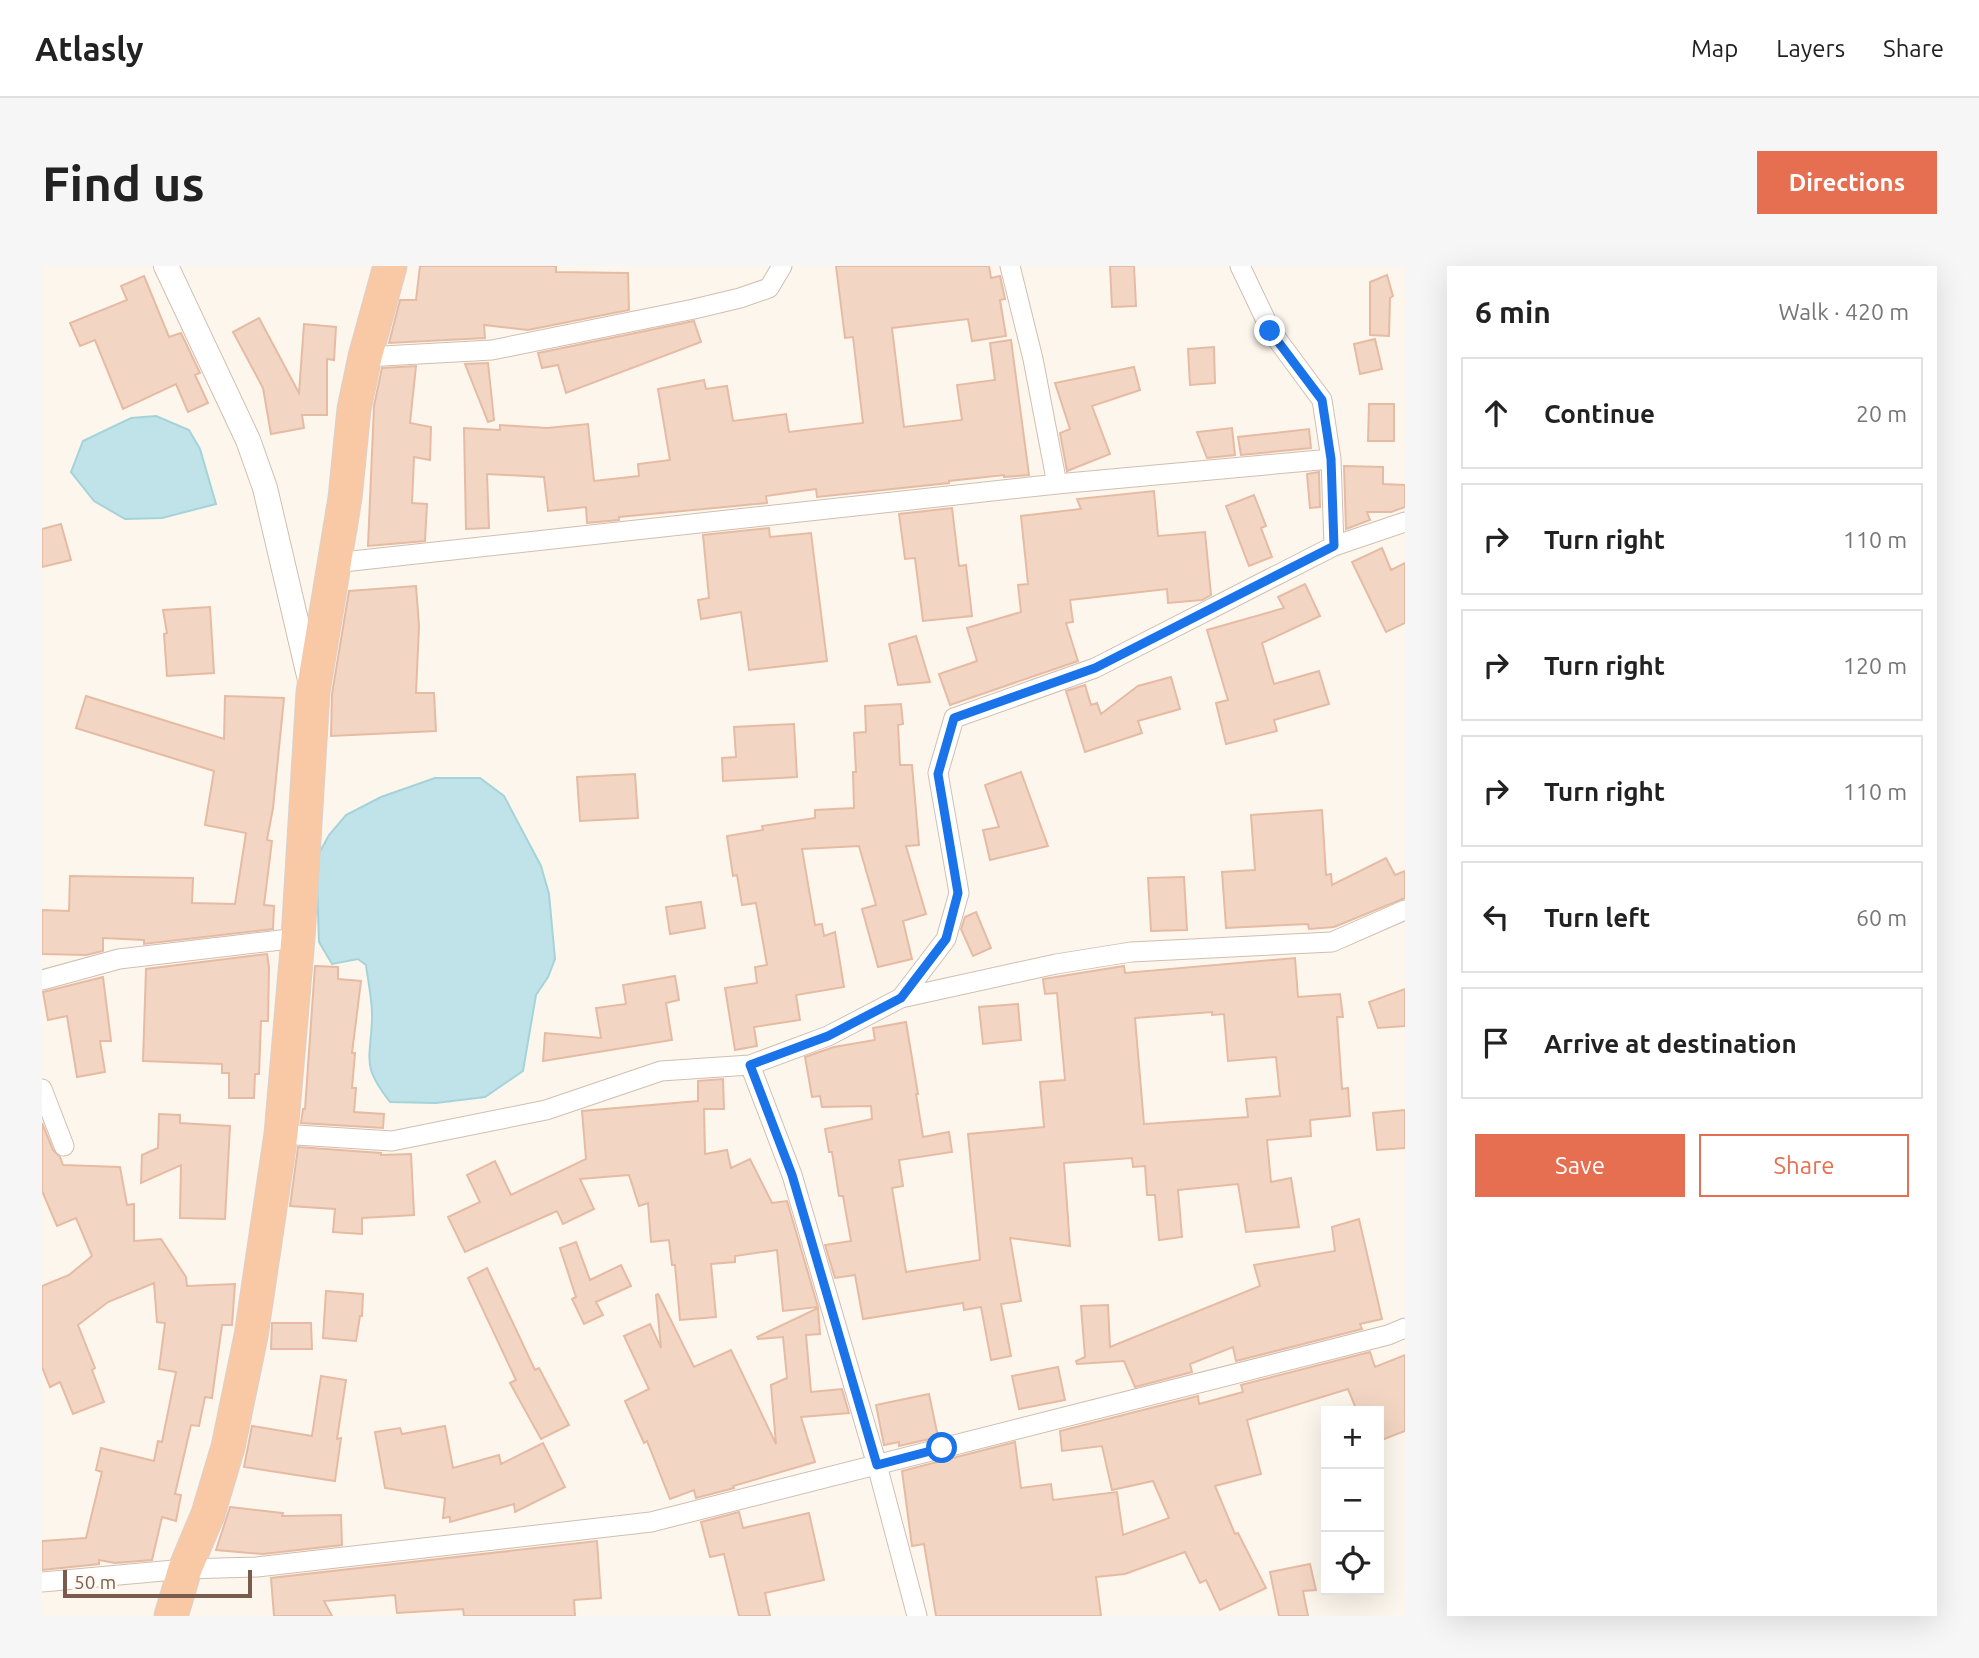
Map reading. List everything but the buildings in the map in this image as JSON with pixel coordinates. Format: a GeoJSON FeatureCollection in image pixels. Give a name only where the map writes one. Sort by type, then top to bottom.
{"type":"FeatureCollection","features":[{"type":"Feature","properties":{"kind":"highway"},"geometry":{"type":"LineString","coordinates":[[171,1616],[185,1569],[208,1514],[228,1447],[251,1336],[281,1134],[298,938],[313,692],[345,498],[354,409],[390,266]]}},
{"type":"Feature","properties":{"kind":"street"},"geometry":{"type":"LineString","coordinates":[[166,266],[248,440],[265,488],[313,692]]}},
{"type":"Feature","properties":{"kind":"street"},"geometry":{"type":"LineString","coordinates":[[365,357],[492,350],[694,309],[769,288],[782,266]]}},
{"type":"Feature","properties":{"kind":"street"},"geometry":{"type":"LineString","coordinates":[[1010,266],[1057,484]]}},
{"type":"Feature","properties":{"kind":"street"},"geometry":{"type":"LineString","coordinates":[[1240,266],[1270,331],[1322,400],[1331,459],[1334,546]]}},
{"type":"Feature","properties":{"kind":"street"},"geometry":{"type":"LineString","coordinates":[[334,563],[1057,484],[1331,459]]}},
{"type":"Feature","properties":{"kind":"street"},"geometry":{"type":"LineString","coordinates":[[901,998],[946,939],[958,893],[938,774],[954,718],[1095,668],[1334,546],[1405,522]]}},
{"type":"Feature","properties":{"kind":"street"},"geometry":{"type":"LineString","coordinates":[[281,1134],[392,1141],[546,1110],[661,1071],[750,1065],[828,1036],[901,998],[1056,964],[1131,952],[1332,942],[1405,910]]}},
{"type":"Feature","properties":{"kind":"street"},"geometry":{"type":"LineString","coordinates":[[42,980],[119,959],[298,938]]}},
{"type":"Feature","properties":{"kind":"street"},"geometry":{"type":"LineString","coordinates":[[750,1065],[792,1175],[877,1465],[917,1616]]}},
{"type":"Feature","properties":{"kind":"street"},"geometry":{"type":"LineString","coordinates":[[42,1089],[64,1146]]}},
{"type":"Feature","properties":{"kind":"street"},"geometry":{"type":"LineString","coordinates":[[42,1582],[185,1569],[257,1567],[651,1522],[1405,1328]]}},
{"type":"Feature","properties":{"kind":"water"},"geometry":{"type":"Polygon","coordinates":[[[156,416],[189,430],[200,449],[216,504],[162,518],[125,519],[94,501],[71,472],[83,441],[131,418],[156,416]]]}},
{"type":"Feature","properties":{"kind":"water"},"geometry":{"type":"Polygon","coordinates":[[[435,778],[480,778],[504,796],[541,866],[549,894],[555,959],[548,977],[536,995],[523,1071],[485,1097],[436,1103],[390,1102],[371,1071],[369,1055],[372,1013],[366,965],[358,959],[332,964],[319,942],[317,857],[329,835],[346,815],[381,797],[435,778]]]}},
{"type":"Feature","properties":{"kind":"route"},"geometry":{"type":"LineString","coordinates":[[942,1448],[877,1465],[792,1175],[750,1065],[828,1036],[901,998],[946,939],[958,893],[938,774],[954,718],[1095,668],[1334,546],[1331,459],[1322,400],[1270,331]]}}]}
